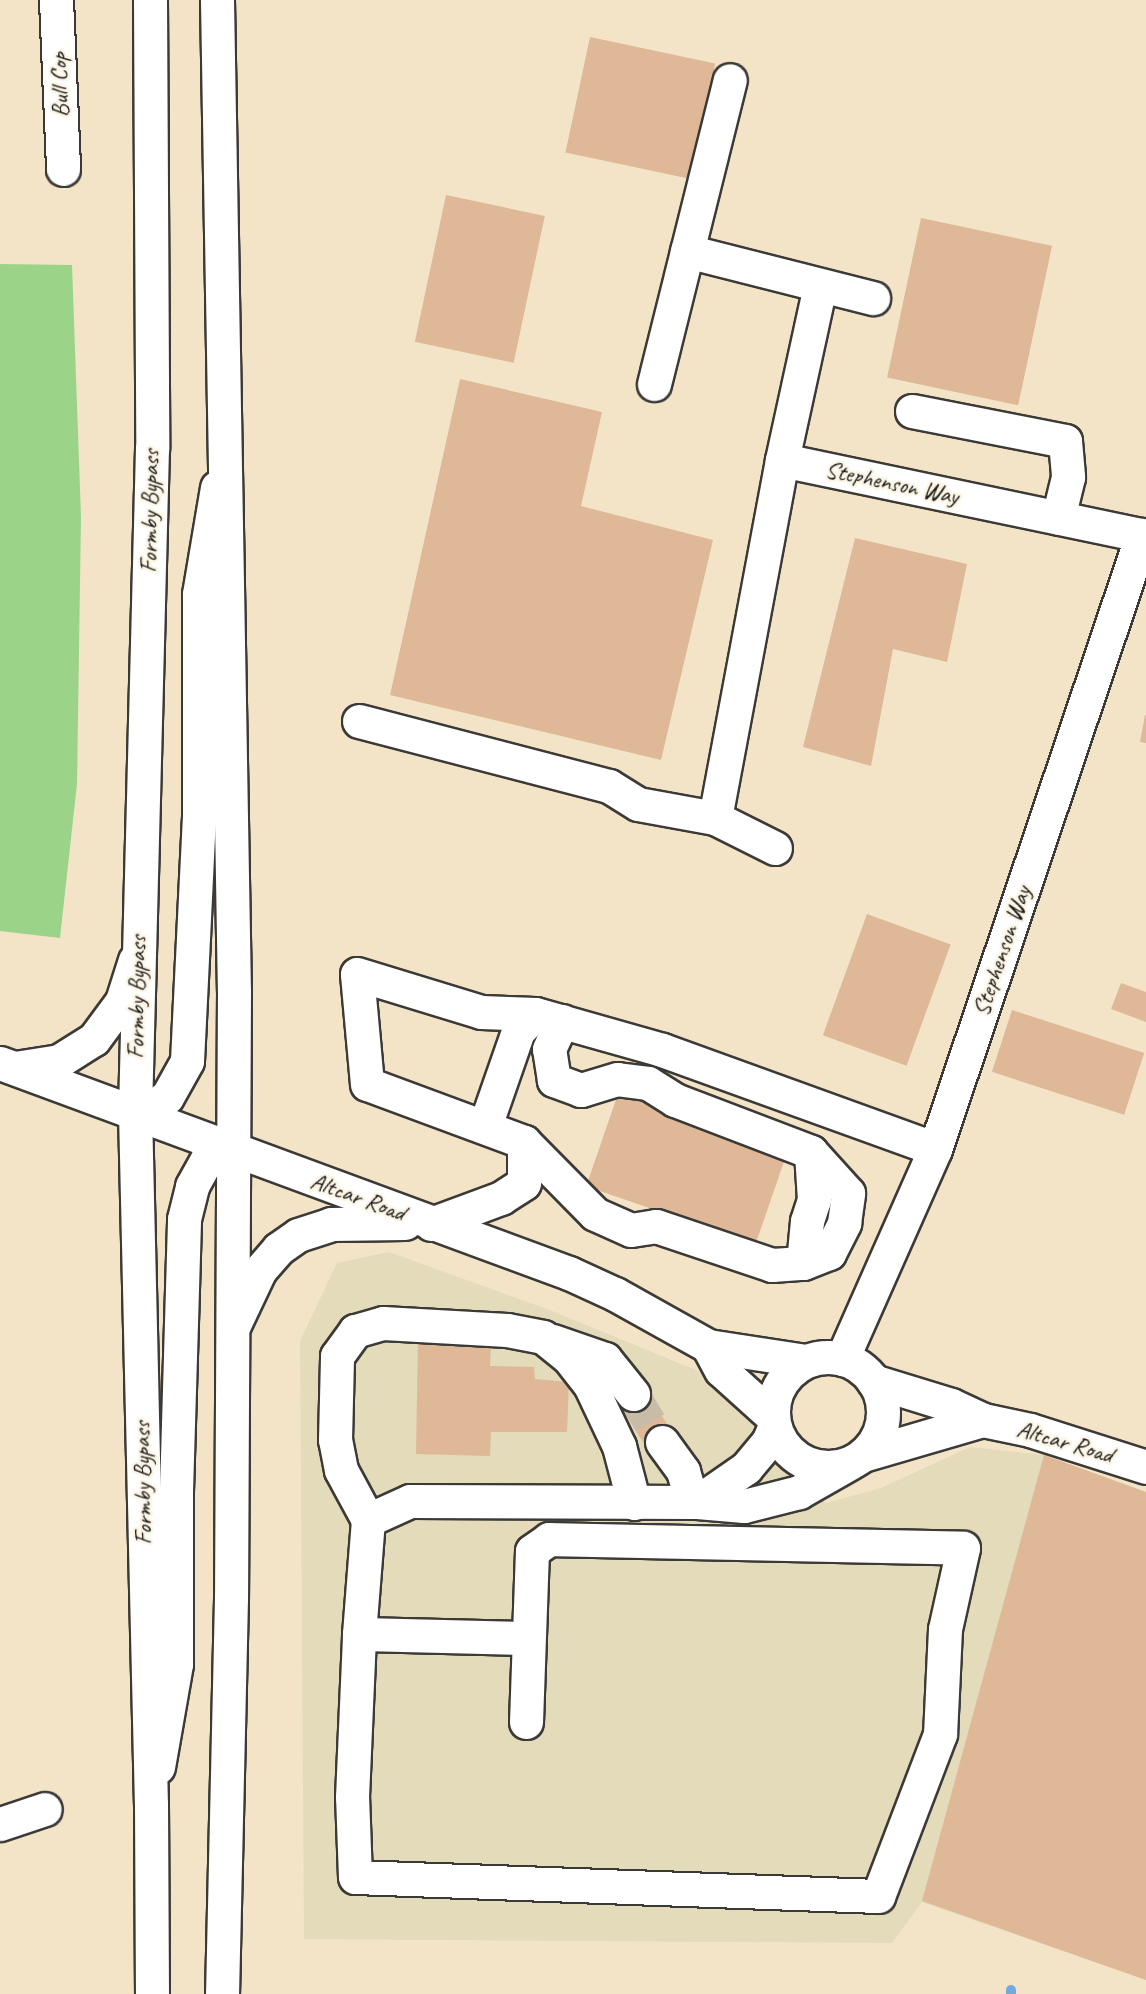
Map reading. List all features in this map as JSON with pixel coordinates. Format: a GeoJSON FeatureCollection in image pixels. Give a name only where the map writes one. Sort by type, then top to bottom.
{"type":"FeatureCollection","features":[{"type":"Feature","properties":{"kind":"main road","name":"Bull Cop"},"geometry":{"type":"LineString","coordinates":[[56,0],[63,169]]}},
{"type":"Feature","properties":{"kind":"main road","name":"Formby Bypass"},"geometry":{"type":"LineString","coordinates":[[150,0],[152,448],[135,1112],[151,1804],[152,1994]]}},
{"type":"Feature","properties":{"kind":"main road"},"geometry":{"type":"LineString","coordinates":[[217,0],[234,991],[233,1327],[222,1994]]}},
{"type":"Feature","properties":{"kind":"main road"},"geometry":{"type":"LineString","coordinates":[[654,384],[730,80]]}},
{"type":"Feature","properties":{"kind":"main road"},"geometry":{"type":"LineString","coordinates":[[687,251],[873,298]]}},
{"type":"Feature","properties":{"kind":"main road"},"geometry":{"type":"LineString","coordinates":[[715,818],[782,460],[820,286]]}},
{"type":"Feature","properties":{"kind":"main road"},"geometry":{"type":"LineString","coordinates":[[912,411],[1065,441],[1068,477],[1058,518]]}},
{"type":"Feature","properties":{"kind":"main road"},"geometry":{"type":"LineString","coordinates":[[135,1112],[146,1111],[167,1097],[186,1061],[199,818],[199,594],[223,451]]}},
{"type":"Feature","properties":{"kind":"main road","name":"Stephenson Way"},"geometry":{"type":"LineString","coordinates":[[782,460],[1144,536],[935,1149],[842,1359]]}},
{"type":"Feature","properties":{"kind":"main road"},"geometry":{"type":"LineString","coordinates":[[359,721],[609,786],[638,804],[715,818],[775,848]]}},
{"type":"Feature","properties":{"kind":"main road"},"geometry":{"type":"LineString","coordinates":[[7,1066],[59,1061],[94,1039],[122,1000],[138,945]]}},
{"type":"Feature","properties":{"kind":"main road"},"geometry":{"type":"LineString","coordinates":[[538,1022],[549,1049],[554,1080],[581,1090],[617,1079],[648,1083],[675,1100],[811,1152],[814,1200],[807,1221],[803,1263],[772,1265],[656,1226],[631,1230],[595,1214],[524,1142],[367,1084],[357,974],[481,1012],[538,1022],[662,1050],[935,1149]]}},
{"type":"Feature","properties":{"kind":"main road"},"geometry":{"type":"LineString","coordinates":[[485,1126],[538,1022]]}},
{"type":"Feature","properties":{"kind":"main road","name":"Altcar Road"},"geometry":{"type":"LineString","coordinates":[[7,1066],[233,1148],[606,1290],[708,1346],[806,1361]]}},
{"type":"Feature","properties":{"kind":"main road"},"geometry":{"type":"LineString","coordinates":[[233,1327],[260,1270],[278,1249],[298,1235],[331,1224],[429,1223],[501,1197],[524,1183],[524,1142]]}},
{"type":"Feature","properties":{"kind":"main road"},"geometry":{"type":"LineString","coordinates":[[151,1804],[177,1664],[176,1491],[184,1219],[192,1186],[207,1159],[214,1153],[233,1148]]}},
{"type":"Feature","properties":{"kind":"main road"},"geometry":{"type":"LineString","coordinates":[[526,1722],[527,1638],[532,1551],[549,1539],[963,1548],[945,1629],[940,1734],[878,1896],[354,1877],[352,1797],[361,1584],[368,1520],[341,1470],[335,1440],[337,1356],[355,1331],[384,1323],[507,1330],[543,1337],[605,1359],[633,1394]]}},
{"type":"Feature","properties":{"kind":"main road"},"geometry":{"type":"LineString","coordinates":[[543,1337],[569,1358],[590,1385],[619,1446],[634,1503]]}},
{"type":"Feature","properties":{"kind":"main road"},"geometry":{"type":"LineString","coordinates":[[708,1346],[721,1370],[773,1422],[795,1457],[830,1468],[855,1459]]}},
{"type":"Feature","properties":{"kind":"main road"},"geometry":{"type":"LineString","coordinates":[[368,1520],[410,1500],[694,1502],[744,1506],[781,1499],[855,1459],[881,1428],[882,1404],[873,1381],[860,1367],[842,1359],[806,1361],[781,1383],[773,1422],[763,1449],[746,1468],[694,1502]]}},
{"type":"Feature","properties":{"kind":"main road","name":"Altcar Road"},"geometry":{"type":"LineString","coordinates":[[873,1381],[951,1405],[983,1420],[1030,1430],[1146,1467]]}},
{"type":"Feature","properties":{"kind":"main road","name":"Altcar Road"},"geometry":{"type":"LineString","coordinates":[[855,1459],[983,1420]]}},
{"type":"Feature","properties":{"kind":"main road"},"geometry":{"type":"LineString","coordinates":[[662,1442],[683,1471],[694,1502]]}},
{"type":"Feature","properties":{"kind":"main road"},"geometry":{"type":"LineString","coordinates":[[359,1634],[527,1638]]}},
{"type":"Feature","properties":{"kind":"main road"},"geometry":{"type":"LineString","coordinates":[[0,1824],[45,1809]]}},
{"type":"Feature","properties":{"kind":"shaded area"},"geometry":{"type":"Polygon","coordinates":[[[389,1252],[547,1309],[696,1370],[755,1407],[755,1447],[826,1503],[881,1488],[970,1447],[1044,1455],[1146,1492],[1146,1980],[922,1902],[892,1943],[304,1939],[300,1341],[337,1263],[389,1252]]]}},
{"type":"Feature","properties":{"kind":"green space"},"geometry":{"type":"Polygon","coordinates":[[[0,264],[72,265],[81,517],[77,784],[60,938],[0,931],[0,264]]]}},
{"type":"Feature","properties":{"kind":"building"},"geometry":{"type":"Polygon","coordinates":[[[590,37],[715,64],[691,179],[565,152],[590,37]]]}},
{"type":"Feature","properties":{"kind":"building"},"geometry":{"type":"Polygon","coordinates":[[[446,195],[545,216],[514,363],[415,342],[446,195]]]}},
{"type":"Feature","properties":{"kind":"building"},"geometry":{"type":"Polygon","coordinates":[[[921,218],[1052,246],[1018,405],[887,377],[921,218]]]}},
{"type":"Feature","properties":{"kind":"building"},"geometry":{"type":"Polygon","coordinates":[[[460,379],[602,412],[581,506],[713,540],[661,760],[390,695],[460,379]]]}},
{"type":"Feature","properties":{"kind":"building"},"geometry":{"type":"Polygon","coordinates":[[[855,538],[967,564],[947,662],[893,649],[871,766],[803,747],[855,538]]]}},
{"type":"Feature","properties":{"kind":"building"},"geometry":{"type":"Polygon","coordinates":[[[1146,715],[1146,743],[1140,742],[1146,715]]]}},
{"type":"Feature","properties":{"kind":"building"},"geometry":{"type":"Polygon","coordinates":[[[867,914],[951,944],[907,1066],[823,1035],[867,914]]]}},
{"type":"Feature","properties":{"kind":"building"},"geometry":{"type":"Polygon","coordinates":[[[1121,983],[1146,992],[1146,1022],[1111,1009],[1121,983]]]}},
{"type":"Feature","properties":{"kind":"building"},"geometry":{"type":"Polygon","coordinates":[[[1012,1010],[1144,1053],[1124,1115],[992,1072],[1012,1010]]]}},
{"type":"Feature","properties":{"kind":"building"},"geometry":{"type":"Polygon","coordinates":[[[620,1088],[789,1146],[755,1245],[586,1186],[620,1088]]]}},
{"type":"Feature","properties":{"kind":"building"},"geometry":{"type":"Polygon","coordinates":[[[418,1338],[491,1340],[490,1366],[534,1367],[535,1379],[569,1382],[567,1432],[491,1432],[490,1456],[416,1454],[418,1338]]]}},
{"type":"Feature","properties":{"kind":"building"},"geometry":{"type":"Polygon","coordinates":[[[644,1386],[673,1435],[648,1450],[618,1401],[644,1386]]]}},
{"type":"Feature","properties":{"kind":"building"},"geometry":{"type":"Polygon","coordinates":[[[1044,1455],[1146,1492],[1146,1980],[922,1901],[1044,1455]]]}},
{"type":"Feature","properties":{"kind":"tunnel"},"geometry":{"type":"LineString","coordinates":[[633,1394],[662,1442]]}}]}
